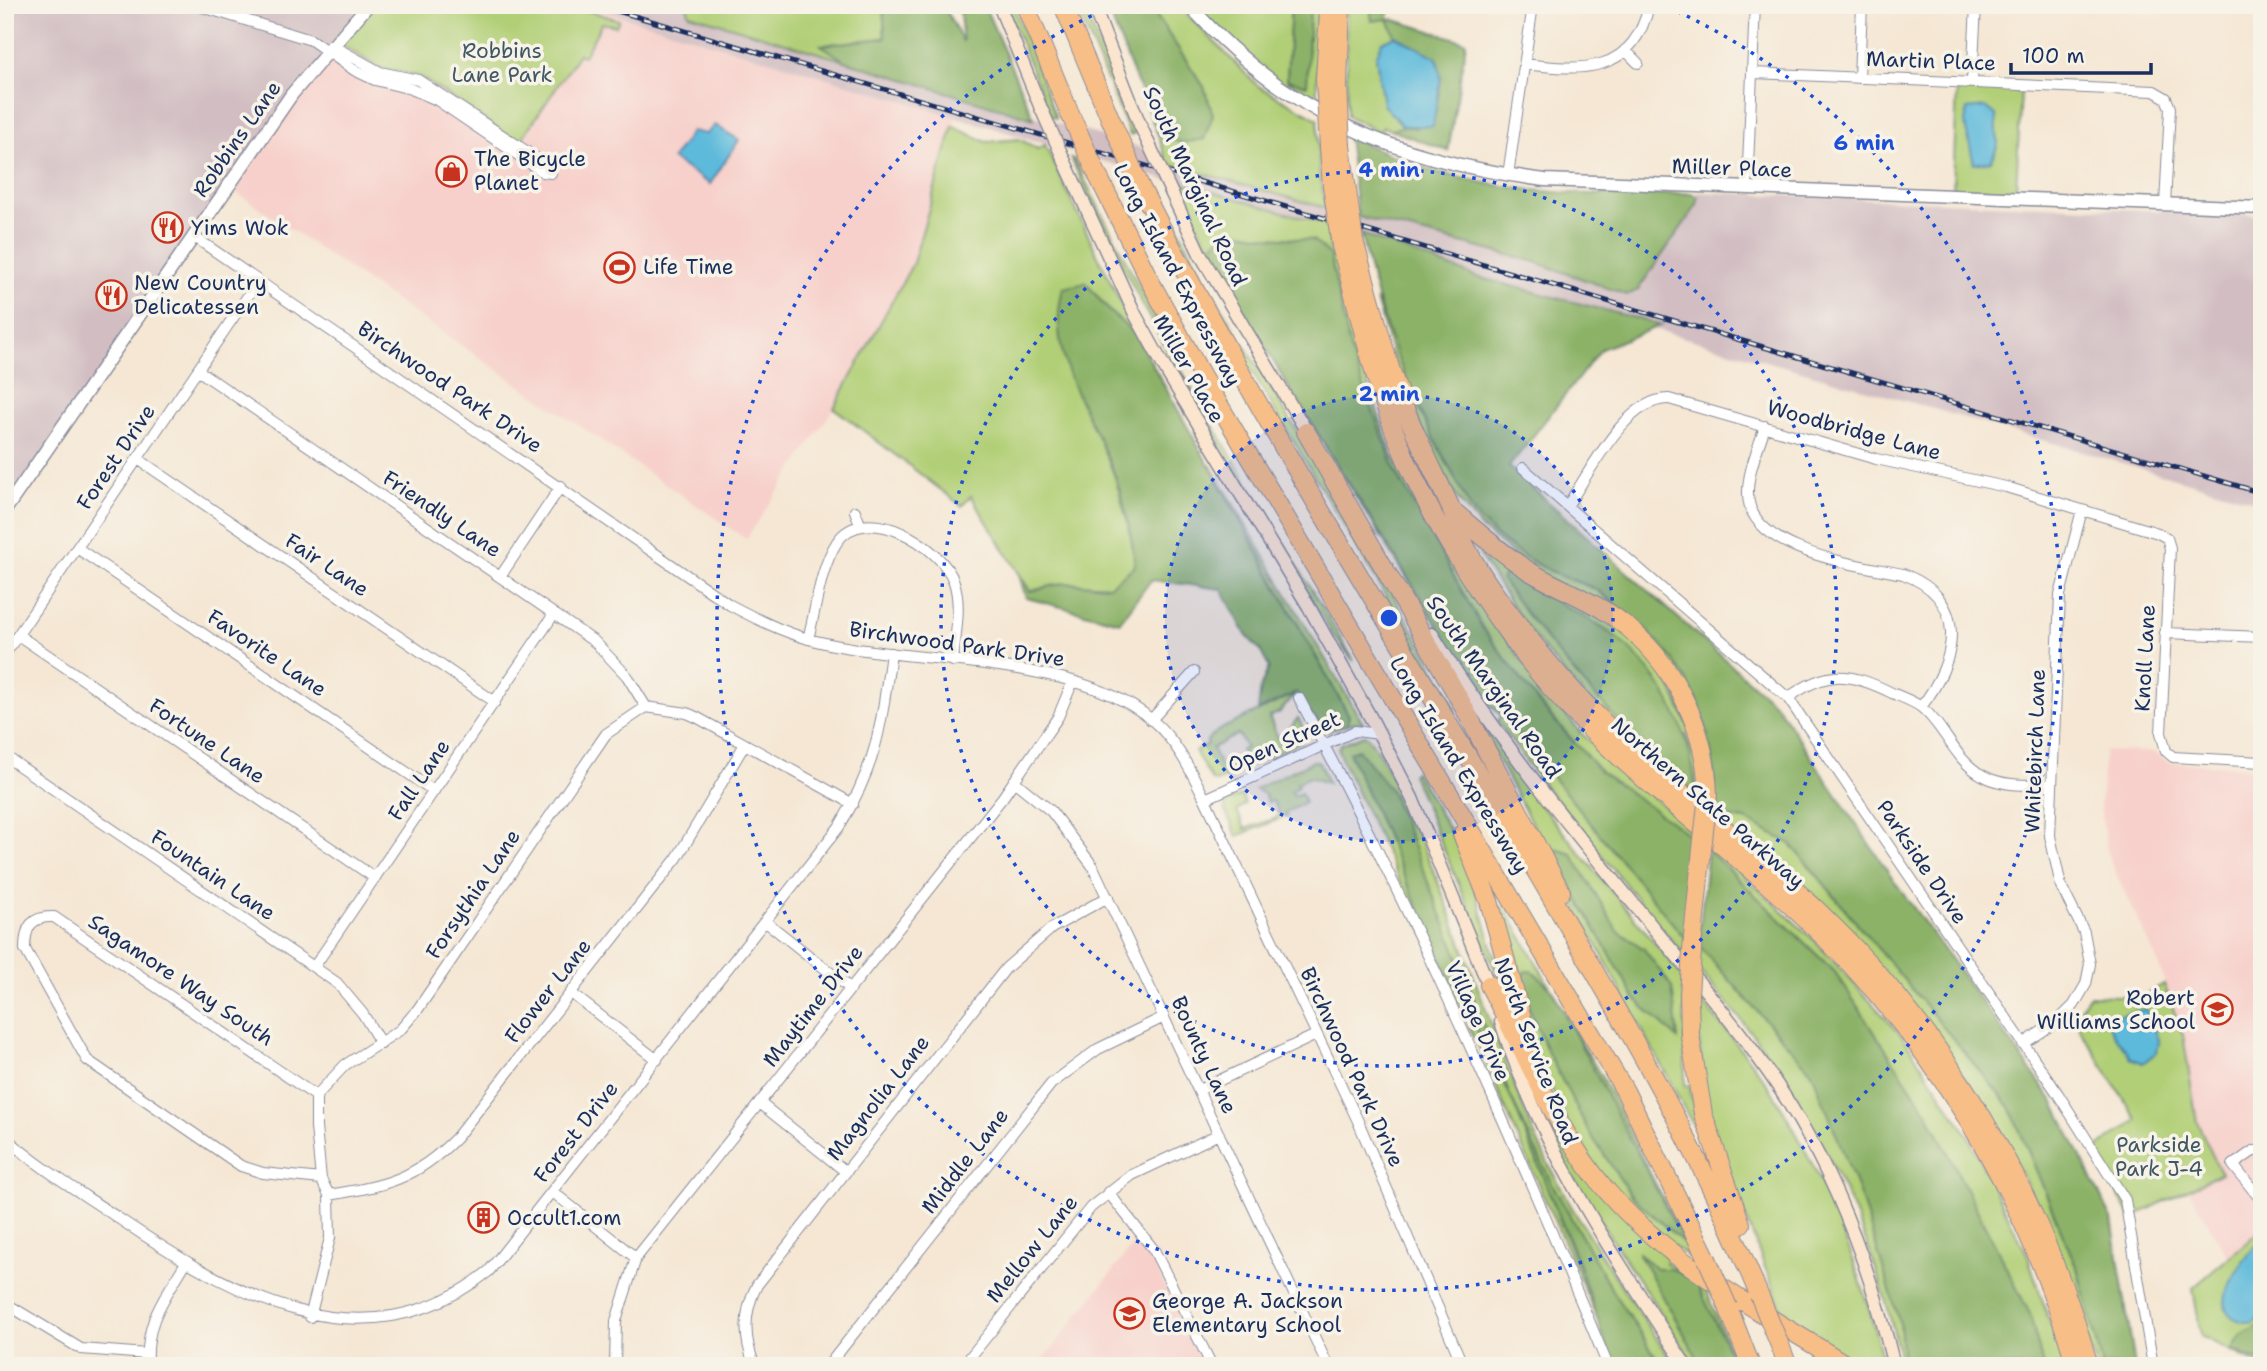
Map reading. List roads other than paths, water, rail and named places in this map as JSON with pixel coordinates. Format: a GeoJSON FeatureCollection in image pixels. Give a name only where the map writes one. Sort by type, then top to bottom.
{"type":"FeatureCollection","features":[{"type":"Feature","properties":{"kind":"highway","name":"Long Island Expressway"},"geometry":{"type":"LineString","coordinates":[[1025,5],[1098,176],[1151,283],[1202,376],[1625,1091],[1707,1259],[1751,1366]]}},
{"type":"Feature","properties":{"kind":"highway","name":"Long Island Expressway"},"geometry":{"type":"LineString","coordinates":[[1063,5],[1140,186],[1232,359],[1597,975],[1744,1245]]}},
{"type":"Feature","properties":{"kind":"highway","name":"Northern State Parkway"},"geometry":{"type":"LineString","coordinates":[[1329,5],[1335,147],[1348,244],[1385,405],[1434,513],[1487,603],[1534,666],[1589,730],[1653,790],[1800,914],[1869,984],[1901,1023],[1952,1094],[2009,1192],[2050,1286],[2076,1366]]}},
{"type":"Feature","properties":{"kind":"highway","name":"Northern State Parkway"},"geometry":{"type":"LineString","coordinates":[[1332,82],[1341,5]]}},
{"type":"Feature","properties":{"kind":"highway","name":"Northern State Parkway"},"geometry":{"type":"LineString","coordinates":[[1348,244],[1393,377],[1465,544],[1503,602],[1541,653],[1595,716],[1642,762],[1817,911],[1861,955],[1927,1034],[1978,1109],[2025,1193],[2067,1293],[2089,1366]]}},
{"type":"Feature","properties":{"kind":"highway"},"geometry":{"type":"LineString","coordinates":[[1306,432],[1461,700],[1588,943],[1597,975]]}},
{"type":"Feature","properties":{"kind":"highway"},"geometry":{"type":"LineString","coordinates":[[1452,511],[1530,572],[1607,612],[1646,644],[1666,667],[1686,701],[1701,743],[1708,795],[1693,937],[1689,994],[1690,1034],[1703,1114],[1759,1295],[1788,1366]]}},
{"type":"Feature","properties":{"kind":"highway"},"geometry":{"type":"LineString","coordinates":[[1411,730],[1461,832],[1489,901],[1539,1080]]}},
{"type":"Feature","properties":{"kind":"highway"},"geometry":{"type":"LineString","coordinates":[[1489,985],[1564,1130],[1594,1175],[1634,1219],[1677,1257],[1848,1366]]}},
{"type":"Feature","properties":{"kind":"main road","name":"Miller Place"},"geometry":{"type":"LineString","coordinates":[[999,5],[1065,163],[1135,314],[1167,372],[1310,607],[1380,734]]}},
{"type":"Feature","properties":{"kind":"main road","name":"South Marginal Road"},"geometry":{"type":"LineString","coordinates":[[1093,5],[1140,125],[1200,254],[1306,432],[1450,663],[1500,736],[1559,813],[1701,984],[1765,1068],[1798,1119],[1831,1179],[1857,1240],[1878,1301],[1894,1366]]}},
{"type":"Feature","properties":{"kind":"main road","name":"North Service Road"},"geometry":{"type":"LineString","coordinates":[[1380,734],[1412,798],[1489,985],[1529,1100],[1557,1159],[1593,1223],[1686,1366]]}},
{"type":"Feature","properties":{"kind":"street"},"geometry":{"type":"LineString","coordinates":[[196,5],[311,40],[380,72],[418,80],[538,160],[551,173],[543,172],[437,100],[411,89],[375,80],[328,49]]}},
{"type":"Feature","properties":{"kind":"street","name":"Robbins Lane"},"geometry":{"type":"LineString","coordinates":[[5,510],[235,174],[328,49],[368,5]]}},
{"type":"Feature","properties":{"kind":"street","name":"Miller Place"},"geometry":{"type":"LineString","coordinates":[[1189,5],[1249,63],[1305,106],[1336,122],[1421,156],[1508,175],[1545,180],[2262,208]]}},
{"type":"Feature","properties":{"kind":"street"},"geometry":{"type":"LineString","coordinates":[[1508,175],[1533,5]]}},
{"type":"Feature","properties":{"kind":"street"},"geometry":{"type":"LineString","coordinates":[[1525,64],[1580,70],[1605,64],[1625,50],[1646,19],[1649,5]]}},
{"type":"Feature","properties":{"kind":"street"},"geometry":{"type":"LineString","coordinates":[[1748,188],[1755,5]]}},
{"type":"Feature","properties":{"kind":"street"},"geometry":{"type":"LineString","coordinates":[[1859,78],[1862,5]]}},
{"type":"Feature","properties":{"kind":"street"},"geometry":{"type":"LineString","coordinates":[[1972,82],[1976,5]]}},
{"type":"Feature","properties":{"kind":"street"},"geometry":{"type":"LineString","coordinates":[[1625,50],[1638,64]]}},
{"type":"Feature","properties":{"kind":"street","name":"Martin Place"},"geometry":{"type":"LineString","coordinates":[[1753,73],[2147,90],[2161,93],[2170,108],[2165,205]]}},
{"type":"Feature","properties":{"kind":"street","name":"Birchwood Park Drive"},"geometry":{"type":"LineString","coordinates":[[193,236],[561,486],[730,605],[774,628],[807,639],[1073,681],[1115,697],[1152,719],[1186,762],[1205,799],[1357,1119],[1463,1366]]}},
{"type":"Feature","properties":{"kind":"street","name":"Forest Drive"},"geometry":{"type":"LineString","coordinates":[[5,654],[258,281]]}},
{"type":"Feature","properties":{"kind":"street","name":"Friendly Lane"},"geometry":{"type":"LineString","coordinates":[[199,371],[608,653],[646,707]]}},
{"type":"Feature","properties":{"kind":"street","name":"Woodbridge Lane"},"geometry":{"type":"LineString","coordinates":[[1567,506],[1625,422],[1649,402],[1669,399],[1876,459],[2006,487],[2158,533],[2167,538],[2170,548]]}},
{"type":"Feature","properties":{"kind":"street"},"geometry":{"type":"LineString","coordinates":[[1765,426],[1748,494],[1755,518],[1766,531],[1793,546],[1916,579],[1940,597],[1950,622],[1952,640],[1947,665],[1921,707]]}},
{"type":"Feature","properties":{"kind":"street","name":"Fair Lane"},"geometry":{"type":"LineString","coordinates":[[138,459],[495,702]]}},
{"type":"Feature","properties":{"kind":"street","name":"Parkside Drive"},"geometry":{"type":"LineString","coordinates":[[1523,468],[1788,698],[2058,1094],[2129,1209],[2153,1366]]}},
{"type":"Feature","properties":{"kind":"street"},"geometry":{"type":"LineString","coordinates":[[500,577],[561,486]]}},
{"type":"Feature","properties":{"kind":"street","name":"Whitebirch Lane"},"geometry":{"type":"LineString","coordinates":[[2023,1044],[2059,1020],[2074,1005],[2086,984],[2090,964],[2084,932],[2060,886],[2053,860],[2051,785],[2060,595],[2082,510]]}},
{"type":"Feature","properties":{"kind":"street"},"geometry":{"type":"LineString","coordinates":[[855,511],[860,524]]}},
{"type":"Feature","properties":{"kind":"street"},"geometry":{"type":"LineString","coordinates":[[807,639],[830,556],[838,540],[860,524],[871,523],[890,528],[929,551],[950,573],[958,598],[953,661]]}},
{"type":"Feature","properties":{"kind":"street","name":"Favorite Lane"},"geometry":{"type":"LineString","coordinates":[[77,548],[434,791]]}},
{"type":"Feature","properties":{"kind":"street","name":"Knoll Lane"},"geometry":{"type":"LineString","coordinates":[[2170,548],[2161,733],[2166,751],[2181,758],[2262,762]]}},
{"type":"Feature","properties":{"kind":"street","name":"Fall Lane"},"geometry":{"type":"LineString","coordinates":[[314,967],[554,614]]}},
{"type":"Feature","properties":{"kind":"street"},"geometry":{"type":"LineString","coordinates":[[2165,632],[2262,638]]}},
{"type":"Feature","properties":{"kind":"street","name":"Fortune Lane"},"geometry":{"type":"LineString","coordinates":[[18,635],[375,878]]}},
{"type":"Feature","properties":{"kind":"street","name":"Forest Drive"},"geometry":{"type":"LineString","coordinates":[[5,1137],[39,1164],[186,1262],[250,1294],[310,1317],[344,1323],[382,1323],[441,1306],[489,1272],[554,1193],[766,922],[853,804],[876,750],[891,653]]}},
{"type":"Feature","properties":{"kind":"street"},"geometry":{"type":"LineString","coordinates":[[1152,719],[1194,672]]}},
{"type":"Feature","properties":{"kind":"street"},"geometry":{"type":"LineString","coordinates":[[1788,698],[1812,682],[1843,675],[1867,680],[1921,707],[1976,771],[1998,782],[2051,785]]}},
{"type":"Feature","properties":{"kind":"street","name":"Maytime Drive"},"geometry":{"type":"LineString","coordinates":[[615,1366],[619,1306],[636,1258],[761,1104],[1014,781],[1058,717],[1073,681]]}},
{"type":"Feature","properties":{"kind":"street","name":"Village Drive"},"geometry":{"type":"LineString","coordinates":[[1299,698],[1407,912],[1558,1245],[1608,1366]]}},
{"type":"Feature","properties":{"kind":"street"},"geometry":{"type":"LineString","coordinates":[[646,707],[687,713],[853,804]]}},
{"type":"Feature","properties":{"kind":"street","name":"Forsythia Lane"},"geometry":{"type":"LineString","coordinates":[[316,1096],[345,1065],[400,1030],[418,1009],[606,734],[646,707]]}},
{"type":"Feature","properties":{"kind":"street","name":"Open Street"},"geometry":{"type":"LineString","coordinates":[[1205,799],[1355,731],[1380,734]]}},
{"type":"Feature","properties":{"kind":"street","name":"Flower Lane"},"geometry":{"type":"LineString","coordinates":[[329,1195],[402,1180],[439,1156],[693,836],[745,744]]}},
{"type":"Feature","properties":{"kind":"street","name":"Fountain Lane"},"geometry":{"type":"LineString","coordinates":[[5,756],[314,967],[347,994],[381,1044]]}},
{"type":"Feature","properties":{"kind":"street","name":"Bounty Lane"},"geometry":{"type":"LineString","coordinates":[[1014,781],[1068,830],[1092,865],[1328,1366]]}},
{"type":"Feature","properties":{"kind":"street","name":"Magnolia Lane"},"geometry":{"type":"LineString","coordinates":[[755,1366],[745,1326],[751,1296],[845,1171],[1006,968],[1052,928],[1108,897]]}},
{"type":"Feature","properties":{"kind":"street","name":"Sagamore Way South"},"geometry":{"type":"LineString","coordinates":[[316,1096],[54,917],[35,919],[25,933],[25,948],[80,1051],[96,1068],[241,1166],[263,1174],[321,1179]]}},
{"type":"Feature","properties":{"kind":"street"},"geometry":{"type":"LineString","coordinates":[[766,922],[851,989]]}},
{"type":"Feature","properties":{"kind":"street"},"geometry":{"type":"LineString","coordinates":[[571,993],[657,1060]]}},
{"type":"Feature","properties":{"kind":"street","name":"Middle Lane"},"geometry":{"type":"LineString","coordinates":[[828,1366],[1051,1084],[1098,1049],[1164,1017]]}},
{"type":"Feature","properties":{"kind":"street"},"geometry":{"type":"LineString","coordinates":[[1199,1090],[1316,1035]]}},
{"type":"Feature","properties":{"kind":"street"},"geometry":{"type":"LineString","coordinates":[[310,1317],[330,1238],[329,1195],[321,1179],[316,1096]]}},
{"type":"Feature","properties":{"kind":"street"},"geometry":{"type":"LineString","coordinates":[[761,1104],[845,1171]]}},
{"type":"Feature","properties":{"kind":"street","name":"Mellow Lane"},"geometry":{"type":"LineString","coordinates":[[963,1366],[1076,1222],[1108,1192],[1132,1175],[1219,1134]]}},
{"type":"Feature","properties":{"kind":"street"},"geometry":{"type":"LineString","coordinates":[[2262,1151],[2253,1151],[2233,1165],[2262,1201]]}},
{"type":"Feature","properties":{"kind":"street"},"geometry":{"type":"LineString","coordinates":[[1108,1192],[1154,1250],[1212,1366]]}},
{"type":"Feature","properties":{"kind":"street"},"geometry":{"type":"LineString","coordinates":[[554,1193],[636,1258]]}},
{"type":"Feature","properties":{"kind":"street"},"geometry":{"type":"LineString","coordinates":[[148,1366],[150,1324],[186,1262]]}},
{"type":"Feature","properties":{"kind":"street"},"geometry":{"type":"LineString","coordinates":[[5,1303],[81,1349],[147,1354]]}},
{"type":"Feature","properties":{"kind":"water"},"geometry":{"type":"Polygon","coordinates":[[[1395,36],[1437,58],[1441,78],[1433,126],[1403,126],[1383,105],[1376,57],[1382,42],[1395,36]]]}},
{"type":"Feature","properties":{"kind":"water"},"geometry":{"type":"Polygon","coordinates":[[[1986,107],[1996,115],[1998,145],[1991,161],[1974,164],[1965,124],[1967,109],[1986,107]]]}},
{"type":"Feature","properties":{"kind":"water"},"geometry":{"type":"Polygon","coordinates":[[[715,125],[739,140],[710,184],[672,159],[692,131],[706,134],[715,125]]]}},
{"type":"Feature","properties":{"kind":"water"},"geometry":{"type":"Polygon","coordinates":[[[2146,1009],[2159,1042],[2157,1052],[2143,1063],[2131,1058],[2114,1034],[2107,1018],[2146,1009]]]}},
{"type":"Feature","properties":{"kind":"water"},"geometry":{"type":"Polygon","coordinates":[[[2261,1245],[2262,1314],[2253,1323],[2237,1319],[2228,1313],[2225,1303],[2232,1279],[2255,1246],[2261,1245]]]}},
{"type":"Feature","properties":{"kind":"railway"},"geometry":{"type":"LineString","coordinates":[[597,5],[2262,493]]}},
{"type":"Feature","properties":{"kind":"place","name":"The Bicycle Planet"},"geometry":{"type":"Point","coordinates":[451,171]}},
{"type":"Feature","properties":{"kind":"place","name":"Yims Wok"},"geometry":{"type":"Point","coordinates":[168,228]}},
{"type":"Feature","properties":{"kind":"place","name":"Life Time"},"geometry":{"type":"Point","coordinates":[620,267]}},
{"type":"Feature","properties":{"kind":"place","name":"New Country Delicatessen"},"geometry":{"type":"Point","coordinates":[111,295]}},
{"type":"Feature","properties":{"kind":"place","name":"Robert Williams School"},"geometry":{"type":"Point","coordinates":[2218,1010]}},
{"type":"Feature","properties":{"kind":"place","name":"Occult1.com"},"geometry":{"type":"Point","coordinates":[484,1218]}},
{"type":"Feature","properties":{"kind":"place","name":"George A. Jackson Elementary School"},"geometry":{"type":"Point","coordinates":[1129,1313]}},
{"type":"Feature","properties":{"kind":"park label","name":"Robbins Lane Park"},"geometry":{"type":"Point","coordinates":[502,63]}},
{"type":"Feature","properties":{"kind":"park label","name":"Parkside Park J-4"},"geometry":{"type":"Point","coordinates":[2159,1157]}}]}
